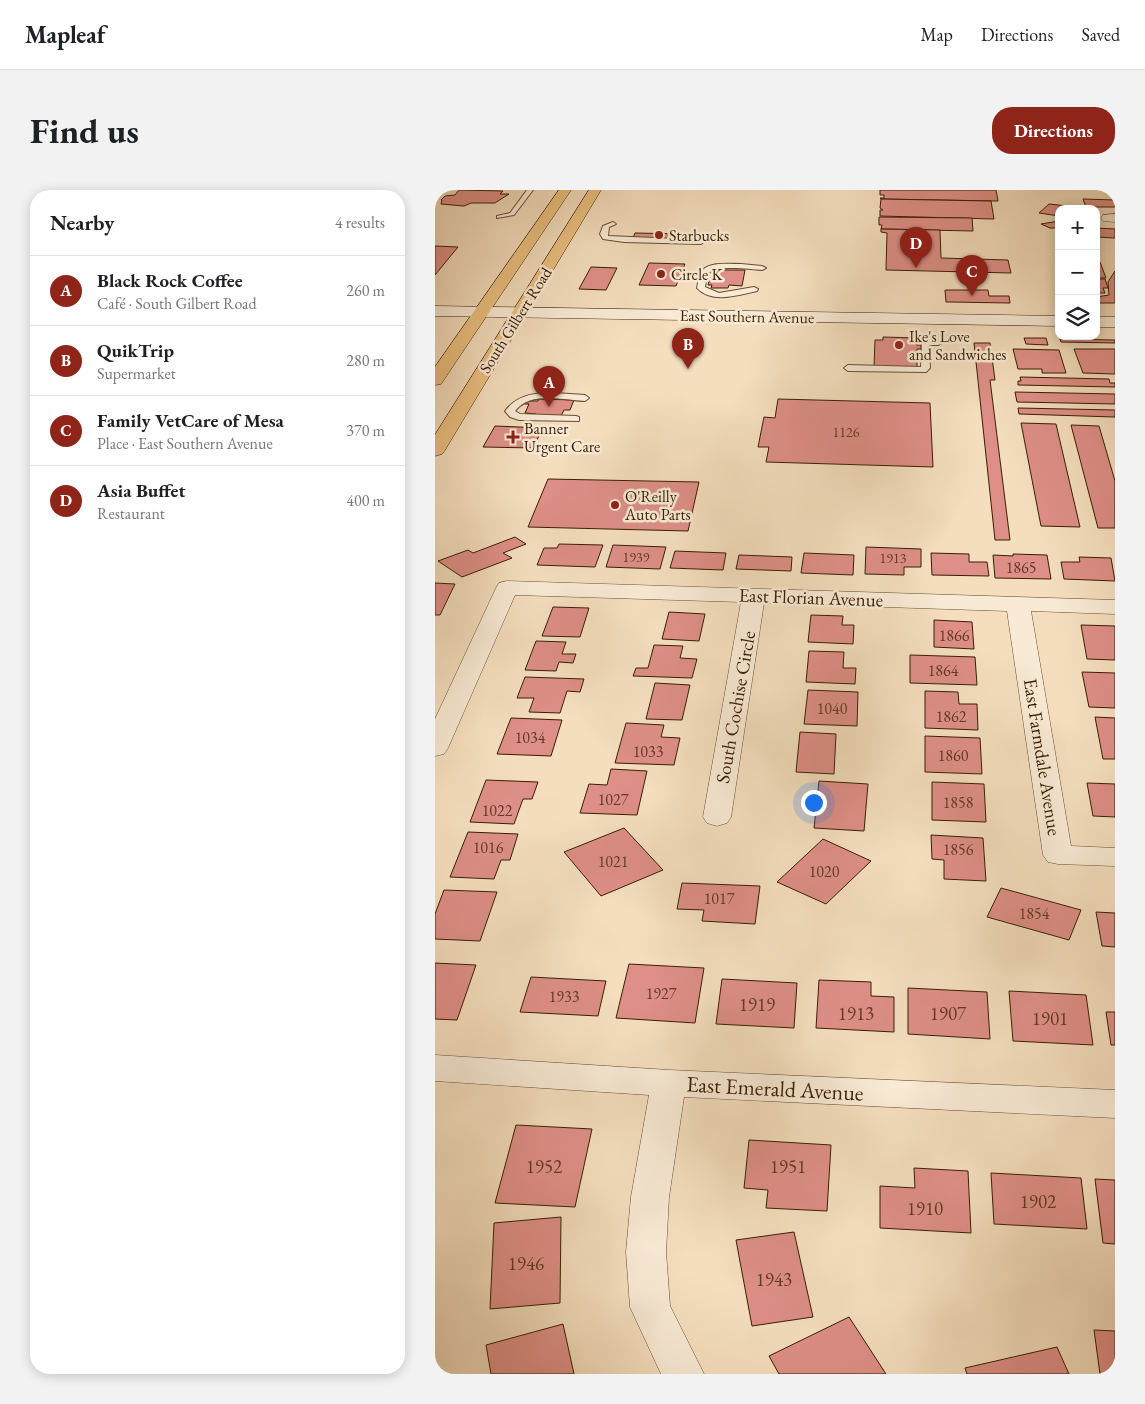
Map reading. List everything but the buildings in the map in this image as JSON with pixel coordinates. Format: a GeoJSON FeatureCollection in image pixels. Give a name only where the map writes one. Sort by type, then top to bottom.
{"type":"FeatureCollection","features":[{"type":"Feature","properties":{"kind":"main road","name":"South Gilbert Road"},"geometry":{"type":"LineString","coordinates":[[435,380],[565,190]]}},
{"type":"Feature","properties":{"kind":"main road","name":"South Gilbert Road"},"geometry":{"type":"LineString","coordinates":[[435,450],[595,190]]}},
{"type":"Feature","properties":{"kind":"street","name":"East Southern Avenue"},"geometry":{"type":"LineString","coordinates":[[435,311],[1055,321]]}},
{"type":"Feature","properties":{"kind":"street"},"geometry":{"type":"LineString","coordinates":[[1100,322],[1115,322]]}},
{"type":"Feature","properties":{"kind":"street","name":"East Florian Avenue"},"geometry":{"type":"LineString","coordinates":[[435,748],[507,588],[1115,606]]}},
{"type":"Feature","properties":{"kind":"street","name":"South Cochise Circle"},"geometry":{"type":"LineString","coordinates":[[717,817],[754,596]]}},
{"type":"Feature","properties":{"kind":"street","name":"East Farmdale Avenue"},"geometry":{"type":"LineString","coordinates":[[1018,604],[1058,855],[1115,857]]}},
{"type":"Feature","properties":{"kind":"street","name":"East Emerald Avenue"},"geometry":{"type":"LineString","coordinates":[[435,1068],[669,1083],[1115,1104]]}},
{"type":"Feature","properties":{"kind":"street"},"geometry":{"type":"LineString","coordinates":[[669,1083],[650,1197],[646,1252],[650,1307],[683,1374]]}},
{"type":"Feature","properties":{"kind":"lane"},"geometry":{"type":"LineString","coordinates":[[499,217],[512,214],[530,190],[528,190]]}},
{"type":"Feature","properties":{"kind":"lane"},"geometry":{"type":"LineString","coordinates":[[613,224],[606,226],[603,234],[605,238],[701,242]]}},
{"type":"Feature","properties":{"kind":"lane"},"geometry":{"type":"LineString","coordinates":[[755,289],[725,294],[705,292],[701,288],[705,272],[709,269],[722,267],[762,268]]}},
{"type":"Feature","properties":{"kind":"lane"},"geometry":{"type":"LineString","coordinates":[[847,368],[923,370],[926,368],[925,342],[938,343]]}},
{"type":"Feature","properties":{"kind":"lane"},"geometry":{"type":"LineString","coordinates":[[576,419],[519,417],[513,415],[510,411],[520,400],[531,397],[585,398]]}},
{"type":"Feature","properties":{"kind":"place","name":"Starbucks"},"geometry":{"type":"Point","coordinates":[659,235]}},
{"type":"Feature","properties":{"kind":"place","name":"Asia Buffet"},"geometry":{"type":"Point","coordinates":[916,268]}},
{"type":"Feature","properties":{"kind":"place","name":"Circle K"},"geometry":{"type":"Point","coordinates":[661,274]}},
{"type":"Feature","properties":{"kind":"place","name":"Family VetCare of Mesa"},"geometry":{"type":"Point","coordinates":[972,296]}},
{"type":"Feature","properties":{"kind":"place","name":"Ike's Love and Sandwiches"},"geometry":{"type":"Point","coordinates":[899,345]}},
{"type":"Feature","properties":{"kind":"place","name":"QuikTrip"},"geometry":{"type":"Point","coordinates":[688,369]}},
{"type":"Feature","properties":{"kind":"place","name":"Black Rock Coffee"},"geometry":{"type":"Point","coordinates":[549,407]}},
{"type":"Feature","properties":{"kind":"place","name":"Banner Urgent Care"},"geometry":{"type":"Point","coordinates":[513,437]}},
{"type":"Feature","properties":{"kind":"place","name":"O'Reilly Auto Parts"},"geometry":{"type":"Point","coordinates":[615,505]}}]}
